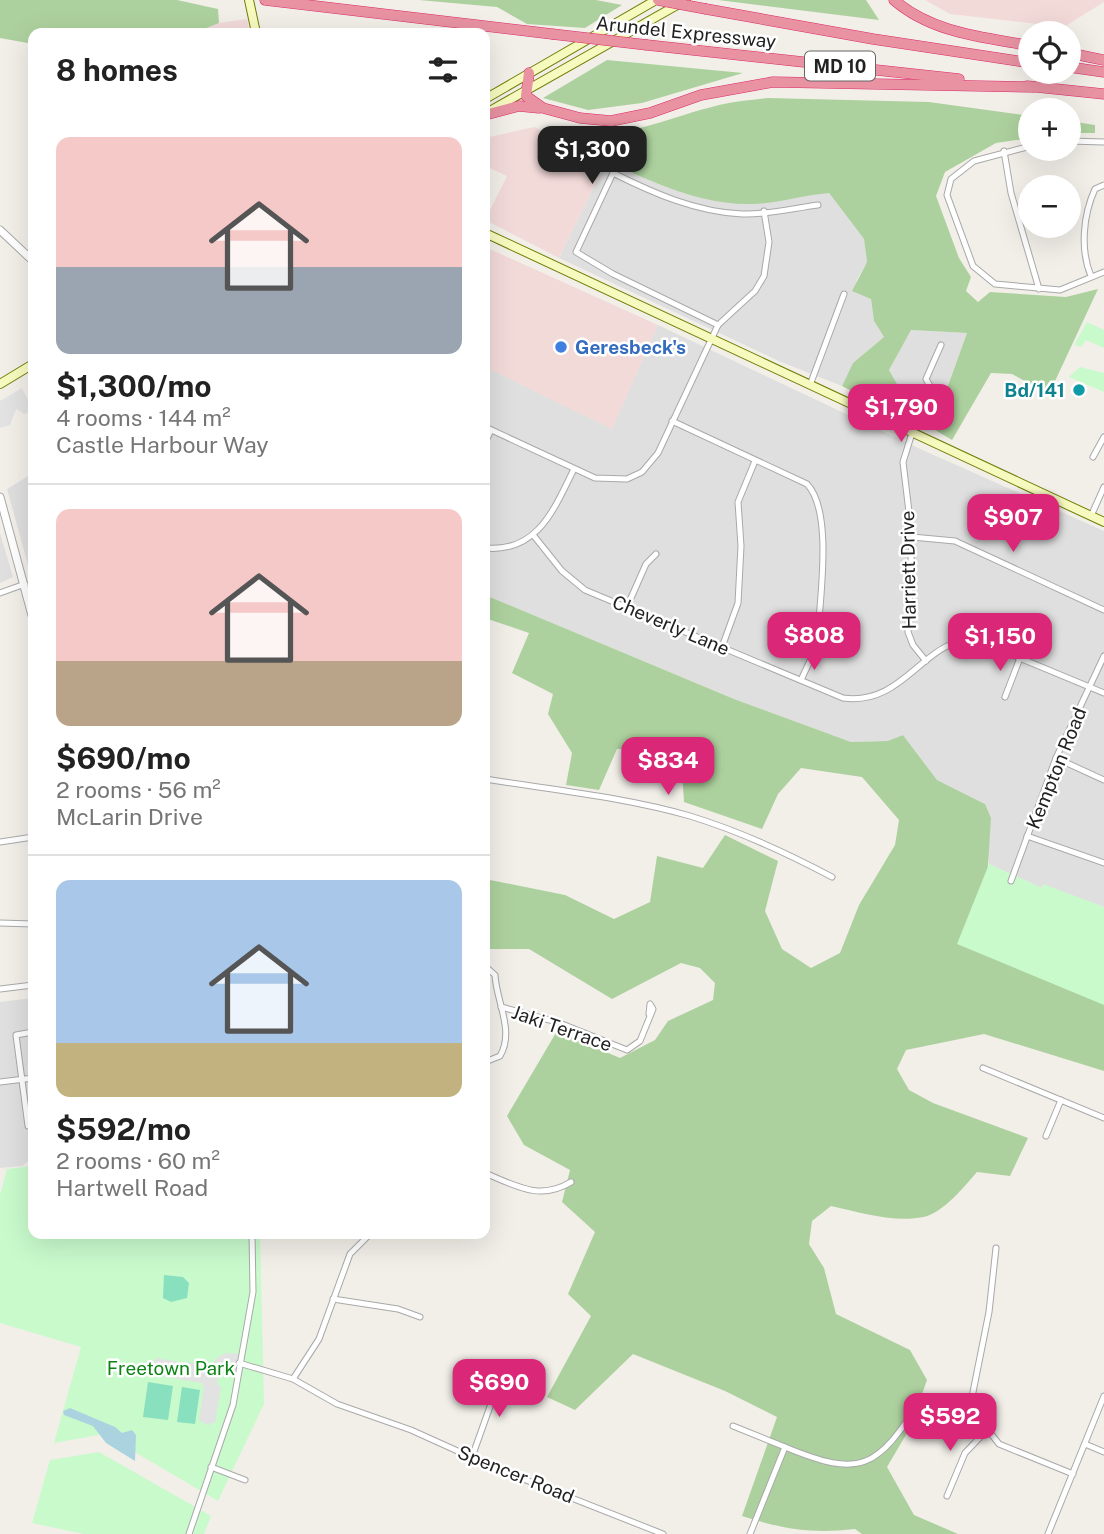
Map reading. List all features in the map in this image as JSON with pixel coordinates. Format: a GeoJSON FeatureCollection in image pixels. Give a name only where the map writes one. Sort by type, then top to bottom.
{"type":"FeatureCollection","features":[{"type":"Feature","properties":{"kind":"highway","name":"Arundel Expressway"},"geometry":{"type":"LineString","coordinates":[[267,0],[647,45],[1104,94]]}},
{"type":"Feature","properties":{"kind":"highway","name":"Arundel Expressway"},"geometry":{"type":"LineString","coordinates":[[657,0],[873,39],[1018,60]]}},
{"type":"Feature","properties":{"kind":"highway"},"geometry":{"type":"LineString","coordinates":[[894,0],[933,25],[1018,43]]}},
{"type":"Feature","properties":{"kind":"highway"},"geometry":{"type":"LineString","coordinates":[[1081,55],[1104,60]]}},
{"type":"Feature","properties":{"kind":"highway"},"geometry":{"type":"LineString","coordinates":[[1081,69],[1104,72]]}},
{"type":"Feature","properties":{"kind":"highway"},"geometry":{"type":"LineString","coordinates":[[529,73],[525,92],[529,100],[543,108]]}},
{"type":"Feature","properties":{"kind":"highway"},"geometry":{"type":"LineString","coordinates":[[490,113],[519,106],[611,121],[650,113],[701,95],[773,82],[1033,86]]}},
{"type":"Feature","properties":{"kind":"main road"},"geometry":{"type":"LineString","coordinates":[[249,0],[255,28]]}},
{"type":"Feature","properties":{"kind":"main road"},"geometry":{"type":"LineString","coordinates":[[490,96],[657,0]]}},
{"type":"Feature","properties":{"kind":"main road"},"geometry":{"type":"LineString","coordinates":[[490,111],[686,0]]}},
{"type":"Feature","properties":{"kind":"main road"},"geometry":{"type":"LineString","coordinates":[[490,235],[1104,522]]}},
{"type":"Feature","properties":{"kind":"main road"},"geometry":{"type":"LineString","coordinates":[[0,384],[28,367]]}},
{"type":"Feature","properties":{"kind":"street"},"geometry":{"type":"LineString","coordinates":[[1081,141],[1104,142]]}},
{"type":"Feature","properties":{"kind":"street"},"geometry":{"type":"LineString","coordinates":[[1018,148],[974,161],[951,178],[947,195],[973,266],[984,278],[995,284],[1060,290],[1081,284],[1091,276],[1104,272]]}},
{"type":"Feature","properties":{"kind":"street"},"geometry":{"type":"LineString","coordinates":[[1004,151],[1011,193],[1039,289]]}},
{"type":"Feature","properties":{"kind":"street"},"geometry":{"type":"LineString","coordinates":[[718,325],[613,274],[576,252],[613,173],[695,206],[744,214],[818,205]]}},
{"type":"Feature","properties":{"kind":"street"},"geometry":{"type":"LineString","coordinates":[[1091,276],[1083,256],[1088,203],[1095,189],[1104,185]]}},
{"type":"Feature","properties":{"kind":"street"},"geometry":{"type":"LineString","coordinates":[[490,430],[574,469],[609,481],[627,479],[651,463],[718,325],[755,291],[764,276],[769,242],[764,212]]}},
{"type":"Feature","properties":{"kind":"street"},"geometry":{"type":"LineString","coordinates":[[0,230],[28,256]]}},
{"type":"Feature","properties":{"kind":"street"},"geometry":{"type":"LineString","coordinates":[[606,290],[613,274]]}},
{"type":"Feature","properties":{"kind":"street"},"geometry":{"type":"LineString","coordinates":[[810,386],[844,294]]}},
{"type":"Feature","properties":{"kind":"street","name":"Harriett Drive"},"geometry":{"type":"LineString","coordinates":[[926,661],[913,645],[908,632],[912,537],[903,462],[912,433],[934,393],[926,379],[941,345]]}},
{"type":"Feature","properties":{"kind":"street"},"geometry":{"type":"LineString","coordinates":[[672,421],[807,484],[818,505],[822,538],[818,633],[816,648],[801,680]]}},
{"type":"Feature","properties":{"kind":"street"},"geometry":{"type":"LineString","coordinates":[[1093,457],[1104,437]]}},
{"type":"Feature","properties":{"kind":"street"},"geometry":{"type":"LineString","coordinates":[[722,647],[738,603],[741,546],[738,502],[755,461]]}},
{"type":"Feature","properties":{"kind":"street"},"geometry":{"type":"LineString","coordinates":[[490,548],[511,547],[534,536],[552,513],[574,469]]}},
{"type":"Feature","properties":{"kind":"street"},"geometry":{"type":"LineString","coordinates":[[1091,516],[1104,487]]}},
{"type":"Feature","properties":{"kind":"street"},"geometry":{"type":"LineString","coordinates":[[0,498],[28,592]]}},
{"type":"Feature","properties":{"kind":"street","name":"Cheverly Lane"},"geometry":{"type":"LineString","coordinates":[[534,536],[574,583],[843,698],[867,698],[891,690],[945,647],[962,640],[981,642],[1104,693]]}},
{"type":"Feature","properties":{"kind":"street"},"geometry":{"type":"LineString","coordinates":[[912,537],[955,541],[1104,610]]}},
{"type":"Feature","properties":{"kind":"street"},"geometry":{"type":"LineString","coordinates":[[627,607],[646,564],[656,554]]}},
{"type":"Feature","properties":{"kind":"street"},"geometry":{"type":"LineString","coordinates":[[0,593],[25,584]]}},
{"type":"Feature","properties":{"kind":"street","name":"Kempton Road"},"geometry":{"type":"LineString","coordinates":[[1011,881],[1056,758],[1104,656]]}},
{"type":"Feature","properties":{"kind":"street"},"geometry":{"type":"LineString","coordinates":[[1005,697],[1020,658]]}},
{"type":"Feature","properties":{"kind":"street"},"geometry":{"type":"LineString","coordinates":[[1056,758],[1104,780]]}},
{"type":"Feature","properties":{"kind":"street"},"geometry":{"type":"LineString","coordinates":[[490,780],[656,807],[692,817],[790,854],[832,877]]}},
{"type":"Feature","properties":{"kind":"street"},"geometry":{"type":"LineString","coordinates":[[1027,836],[1104,863]]}},
{"type":"Feature","properties":{"kind":"street"},"geometry":{"type":"LineString","coordinates":[[0,842],[28,838]]}},
{"type":"Feature","properties":{"kind":"street"},"geometry":{"type":"LineString","coordinates":[[0,923],[28,924]]}},
{"type":"Feature","properties":{"kind":"street","name":"Jaki Terrace"},"geometry":{"type":"LineString","coordinates":[[490,969],[494,972],[496,995],[501,1007],[557,1022],[627,1050],[640,1041],[649,1014]]}},
{"type":"Feature","properties":{"kind":"street"},"geometry":{"type":"LineString","coordinates":[[0,989],[28,986]]}},
{"type":"Feature","properties":{"kind":"street"},"geometry":{"type":"LineString","coordinates":[[490,1061],[496,1059],[505,1046],[506,1035],[501,1007]]}},
{"type":"Feature","properties":{"kind":"street"},"geometry":{"type":"LineString","coordinates":[[28,1033],[16,1035],[28,1126]]}},
{"type":"Feature","properties":{"kind":"street"},"geometry":{"type":"LineString","coordinates":[[984,1068],[1104,1118]]}},
{"type":"Feature","properties":{"kind":"street"},"geometry":{"type":"LineString","coordinates":[[0,1082],[28,1078]]}},
{"type":"Feature","properties":{"kind":"street"},"geometry":{"type":"LineString","coordinates":[[1046,1136],[1061,1100]]}},
{"type":"Feature","properties":{"kind":"street"},"geometry":{"type":"LineString","coordinates":[[490,1176],[543,1192],[558,1190],[571,1182]]}},
{"type":"Feature","properties":{"kind":"street"},"geometry":{"type":"LineString","coordinates":[[189,1534],[230,1419],[253,1292],[252,1239]]}},
{"type":"Feature","properties":{"kind":"street"},"geometry":{"type":"LineString","coordinates":[[293,1379],[318,1339],[349,1254],[365,1239]]}},
{"type":"Feature","properties":{"kind":"street"},"geometry":{"type":"LineString","coordinates":[[996,1248],[989,1312],[972,1397],[977,1416],[986,1431],[999,1444],[1073,1474]]}},
{"type":"Feature","properties":{"kind":"street"},"geometry":{"type":"LineString","coordinates":[[333,1299],[398,1309],[420,1317]]}},
{"type":"Feature","properties":{"kind":"street","name":"Spencer Road"},"geometry":{"type":"LineString","coordinates":[[239,1363],[293,1379],[337,1404],[411,1430],[663,1534]]}},
{"type":"Feature","properties":{"kind":"street"},"geometry":{"type":"LineString","coordinates":[[472,1457],[502,1373]]}},
{"type":"Feature","properties":{"kind":"street"},"geometry":{"type":"LineString","coordinates":[[1048,1534],[1104,1396]]}},
{"type":"Feature","properties":{"kind":"street"},"geometry":{"type":"LineString","coordinates":[[733,1426],[824,1463],[855,1464],[878,1455],[895,1441],[921,1400]]}},
{"type":"Feature","properties":{"kind":"street"},"geometry":{"type":"LineString","coordinates":[[947,1496],[965,1453],[986,1431]]}},
{"type":"Feature","properties":{"kind":"street"},"geometry":{"type":"LineString","coordinates":[[1085,1444],[1104,1452]]}},
{"type":"Feature","properties":{"kind":"street"},"geometry":{"type":"LineString","coordinates":[[750,1534],[785,1447]]}},
{"type":"Feature","properties":{"kind":"street"},"geometry":{"type":"LineString","coordinates":[[211,1467],[245,1480]]}},
{"type":"Feature","properties":{"kind":"street"},"geometry":{"type":"LineString","coordinates":[[639,1534],[643,1525]]}},
{"type":"Feature","properties":{"kind":"shaded area"},"geometry":{"type":"Polygon","coordinates":[[[925,0],[1104,0],[1074,21],[1018,22],[950,14],[925,0]]]}},
{"type":"Feature","properties":{"kind":"shaded area"},"geometry":{"type":"Polygon","coordinates":[[[247,19],[249,28],[206,28],[219,23],[247,19]]]}},
{"type":"Feature","properties":{"kind":"shaded area"},"geometry":{"type":"Polygon","coordinates":[[[534,127],[607,160],[559,258],[490,223],[490,210],[507,176],[490,168],[490,137],[534,127]]]}},
{"type":"Feature","properties":{"kind":"shaded area"},"geometry":{"type":"Polygon","coordinates":[[[607,160],[654,182],[755,204],[828,192],[864,239],[867,262],[856,281],[871,299],[874,321],[884,337],[853,363],[842,386],[781,362],[559,258],[607,160]]]}},
{"type":"Feature","properties":{"kind":"shaded area"},"geometry":{"type":"Polygon","coordinates":[[[490,249],[658,325],[612,429],[490,369],[490,249]]]}},
{"type":"Feature","properties":{"kind":"shaded area"},"geometry":{"type":"Polygon","coordinates":[[[658,325],[918,448],[1104,531],[1104,907],[1043,885],[1042,888],[989,864],[987,843],[991,818],[985,804],[937,780],[903,735],[889,741],[851,742],[734,699],[490,597],[490,369],[612,428],[658,325]]]}},
{"type":"Feature","properties":{"kind":"shaded area"},"geometry":{"type":"Polygon","coordinates":[[[910,330],[967,333],[946,390],[953,396],[948,407],[941,403],[930,427],[884,408],[897,384],[889,370],[910,330]]]}},
{"type":"Feature","properties":{"kind":"shaded area"},"geometry":{"type":"Polygon","coordinates":[[[22,388],[28,400],[28,412],[25,414],[16,409],[10,425],[0,428],[0,401],[22,388]]]}},
{"type":"Feature","properties":{"kind":"shaded area"},"geometry":{"type":"Polygon","coordinates":[[[28,476],[28,565],[7,489],[28,476]]]}},
{"type":"Feature","properties":{"kind":"shaded area"},"geometry":{"type":"Polygon","coordinates":[[[0,533],[13,577],[0,583],[0,533]]]}},
{"type":"Feature","properties":{"kind":"shaded area"},"geometry":{"type":"Polygon","coordinates":[[[28,999],[28,1162],[22,1166],[0,1168],[0,1002],[28,999]]]}},
{"type":"Feature","properties":{"kind":"shaded area"},"geometry":{"type":"Polygon","coordinates":[[[226,1353],[241,1354],[238,1373],[226,1368],[219,1372],[217,1385],[221,1386],[215,1423],[210,1423],[209,1426],[199,1420],[204,1387],[201,1383],[155,1375],[150,1370],[156,1358],[179,1362],[179,1367],[183,1362],[204,1365],[203,1371],[207,1371],[218,1357],[226,1353]]]}},
{"type":"Feature","properties":{"kind":"green space"},"geometry":{"type":"Polygon","coordinates":[[[0,0],[177,0],[218,9],[219,23],[206,28],[28,28],[28,43],[0,38],[0,0]]]}},
{"type":"Feature","properties":{"kind":"green space"},"geometry":{"type":"Polygon","coordinates":[[[419,0],[596,0],[622,5],[585,28],[527,24],[497,7],[419,0]]]}},
{"type":"Feature","properties":{"kind":"green space"},"geometry":{"type":"Polygon","coordinates":[[[718,0],[866,0],[879,20],[718,0]]]}},
{"type":"Feature","properties":{"kind":"green space"},"geometry":{"type":"Polygon","coordinates":[[[607,60],[743,73],[642,103],[588,110],[543,98],[607,60]]]}},
{"type":"Feature","properties":{"kind":"green space"},"geometry":{"type":"Polygon","coordinates":[[[768,98],[929,102],[1018,114],[1018,140],[996,143],[945,172],[936,196],[959,258],[971,277],[966,291],[978,302],[990,292],[1066,297],[1098,289],[1049,394],[1012,374],[991,373],[952,440],[930,427],[941,403],[948,406],[953,396],[946,391],[967,333],[911,330],[889,370],[897,384],[884,408],[842,386],[853,363],[884,337],[874,321],[871,299],[852,291],[867,262],[864,239],[829,193],[754,204],[706,199],[637,175],[572,144],[575,135],[631,130],[737,102],[768,98]]]}},
{"type":"Feature","properties":{"kind":"green space"},"geometry":{"type":"Polygon","coordinates":[[[1081,123],[1095,125],[1095,133],[1081,133],[1081,123]]]}},
{"type":"Feature","properties":{"kind":"green space"},"geometry":{"type":"Polygon","coordinates":[[[1087,322],[1104,330],[1104,348],[1086,340],[1081,347],[1074,345],[1087,322]]]}},
{"type":"Feature","properties":{"kind":"green space"},"geometry":{"type":"Polygon","coordinates":[[[1080,367],[1104,373],[1104,392],[1069,377],[1080,367]]]}},
{"type":"Feature","properties":{"kind":"green space"},"geometry":{"type":"Polygon","coordinates":[[[490,597],[734,699],[851,742],[888,741],[903,735],[937,780],[985,804],[991,818],[985,912],[1104,942],[1104,1071],[984,1034],[906,1050],[897,1069],[909,1090],[933,1103],[1028,1138],[1010,1176],[977,1172],[960,1192],[938,1211],[923,1217],[889,1218],[831,1206],[812,1221],[809,1244],[824,1268],[836,1314],[910,1350],[927,1380],[910,1428],[887,1467],[914,1515],[958,1534],[862,1534],[855,1529],[811,1531],[742,1516],[777,1417],[725,1391],[633,1354],[575,1410],[547,1397],[591,1316],[568,1294],[595,1232],[562,1202],[570,1170],[524,1145],[507,1116],[557,1031],[620,1058],[655,1040],[668,1021],[713,1000],[715,983],[700,968],[681,963],[612,999],[529,949],[490,949],[490,880],[565,895],[614,919],[650,902],[657,856],[703,868],[725,835],[778,861],[765,911],[782,949],[811,968],[840,953],[859,905],[895,845],[899,820],[862,777],[801,768],[778,794],[762,829],[684,802],[681,752],[617,749],[599,790],[566,785],[572,753],[548,714],[553,694],[512,673],[529,633],[490,620],[490,597]]]}},
{"type":"Feature","properties":{"kind":"green space"},"geometry":{"type":"Polygon","coordinates":[[[989,864],[1042,888],[1043,884],[1104,907],[1104,1005],[957,944],[989,864]]]}},
{"type":"Feature","properties":{"kind":"green space","name":"Freetown Park"},"geometry":{"type":"Polygon","coordinates":[[[28,1167],[28,1239],[260,1239],[264,1404],[218,1501],[104,1434],[54,1443],[81,1347],[0,1323],[0,1195],[7,1169],[28,1167]]]}},
{"type":"Feature","properties":{"kind":"green space"},"geometry":{"type":"Polygon","coordinates":[[[164,1275],[183,1277],[189,1283],[187,1298],[171,1302],[163,1298],[164,1275]]]}},
{"type":"Feature","properties":{"kind":"green space"},"geometry":{"type":"Polygon","coordinates":[[[148,1382],[173,1386],[168,1420],[143,1417],[148,1382]]]}},
{"type":"Feature","properties":{"kind":"green space"},"geometry":{"type":"Polygon","coordinates":[[[182,1387],[200,1390],[195,1424],[177,1422],[182,1387]]]}},
{"type":"Feature","properties":{"kind":"green space"},"geometry":{"type":"Polygon","coordinates":[[[99,1452],[211,1516],[204,1534],[84,1534],[32,1523],[50,1460],[99,1452]]]}},
{"type":"Feature","properties":{"kind":"water"},"geometry":{"type":"Polygon","coordinates":[[[70,1408],[115,1427],[122,1433],[132,1430],[136,1435],[135,1461],[106,1443],[93,1426],[64,1415],[63,1411],[70,1408]]]}},
{"type":"Feature","properties":{"kind":"place","name":"Geresbeck's"},"geometry":{"type":"Point","coordinates":[561,347]}},
{"type":"Feature","properties":{"kind":"place","name":"Bd/141"},"geometry":{"type":"Point","coordinates":[1079,390]}}]}
